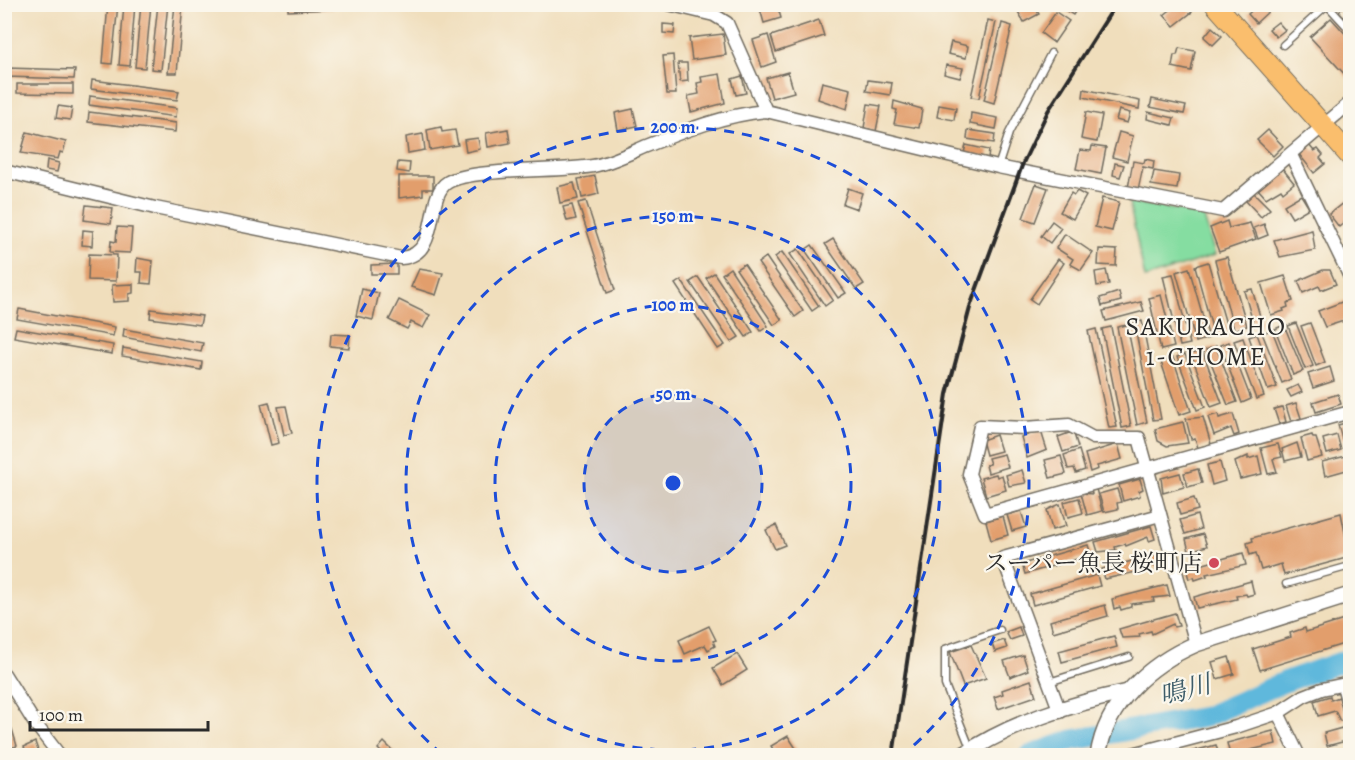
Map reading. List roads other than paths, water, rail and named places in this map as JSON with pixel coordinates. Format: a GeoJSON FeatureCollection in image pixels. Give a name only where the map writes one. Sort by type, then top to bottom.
{"type":"FeatureCollection","features":[{"type":"Feature","properties":{"kind":"highway"},"geometry":{"type":"LineString","coordinates":[[1215,4],[1350,156]]}},
{"type":"Feature","properties":{"kind":"street"},"geometry":{"type":"LineString","coordinates":[[668,4],[714,15],[728,23],[766,111]]}},
{"type":"Feature","properties":{"kind":"street"},"geometry":{"type":"LineString","coordinates":[[4,171],[155,208],[408,257],[419,251],[427,238],[439,193],[450,181],[486,174],[565,171],[597,165],[703,123],[766,111],[998,167],[1223,211],[1350,103]]}},
{"type":"Feature","properties":{"kind":"street"},"geometry":{"type":"LineString","coordinates":[[1291,155],[1350,277]]}},
{"type":"Feature","properties":{"kind":"street"},"geometry":{"type":"LineString","coordinates":[[1196,644],[1146,469],[1138,438],[1093,438],[1069,425],[1024,428],[980,426],[969,474],[986,514],[1146,469],[1350,412]]}},
{"type":"Feature","properties":{"kind":"street"},"geometry":{"type":"LineString","coordinates":[[1059,712],[1003,558],[1160,515]]}},
{"type":"Feature","properties":{"kind":"street"},"geometry":{"type":"LineString","coordinates":[[1099,752],[1112,718],[1128,692],[1153,668],[1172,654],[1196,644],[1350,595]]}},
{"type":"Feature","properties":{"kind":"street"},"geometry":{"type":"LineString","coordinates":[[4,674],[34,722],[60,756]]}},
{"type":"Feature","properties":{"kind":"street"},"geometry":{"type":"LineString","coordinates":[[1125,756],[1148,753],[1236,727],[1278,713],[1304,696],[1347,684],[1350,711]]}},
{"type":"Feature","properties":{"kind":"street"},"geometry":{"type":"LineString","coordinates":[[967,753],[1014,727],[1128,692]]}},
{"type":"Feature","properties":{"kind":"street"},"geometry":{"type":"LineString","coordinates":[[1278,713],[1298,754]]}},
{"type":"Feature","properties":{"kind":"lane"},"geometry":{"type":"LineString","coordinates":[[1283,45],[1328,5],[1350,30]]}},
{"type":"Feature","properties":{"kind":"lane"},"geometry":{"type":"LineString","coordinates":[[998,167],[1009,133],[1051,53]]}},
{"type":"Feature","properties":{"kind":"lane"},"geometry":{"type":"LineString","coordinates":[[1286,584],[1350,568]]}},
{"type":"Feature","properties":{"kind":"lane"},"geometry":{"type":"LineString","coordinates":[[967,753],[945,685],[945,649],[1000,630]]}},
{"type":"Feature","properties":{"kind":"lane"},"geometry":{"type":"LineString","coordinates":[[1048,682],[1130,657]]}},
{"type":"Feature","properties":{"kind":"lane"},"geometry":{"type":"LineString","coordinates":[[1284,756],[1298,754]]}},
{"type":"Feature","properties":{"kind":"waterway","name":"鳴川"},"geometry":{"type":"LineString","coordinates":[[1029,756],[1072,740],[1205,717],[1284,682],[1350,659]]}},
{"type":"Feature","properties":{"kind":"railway"},"geometry":{"type":"LineString","coordinates":[[893,756],[947,394],[971,304],[1023,163],[1048,111],[1116,4]]}},
{"type":"Feature","properties":{"kind":"place","name":"スーパー魚長 桜町店"},"geometry":{"type":"Point","coordinates":[1214,563]}},
{"type":"Feature","properties":{"kind":"district","name":"SAKURACHO 1-CHOME"},"geometry":{"type":"Point","coordinates":[1206,341]}}]}
